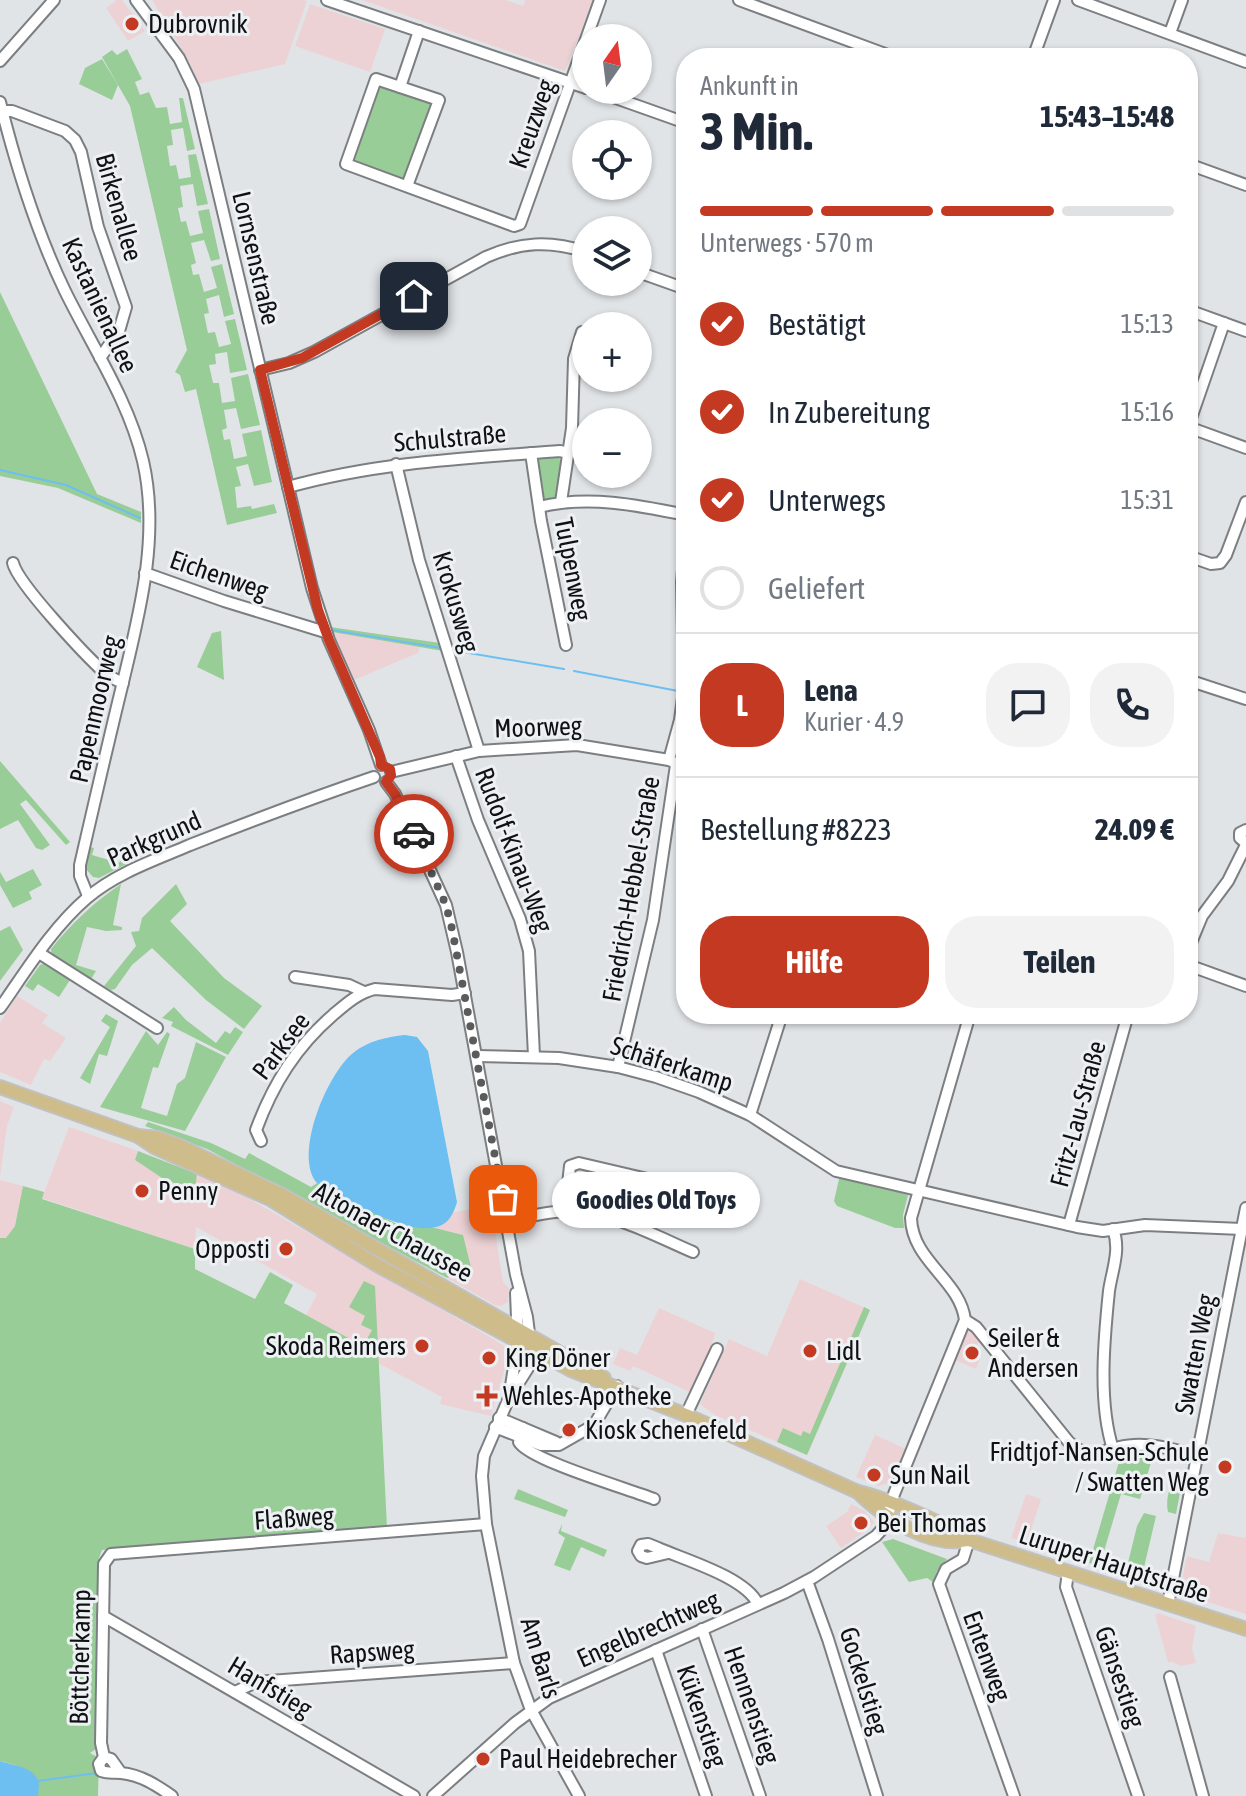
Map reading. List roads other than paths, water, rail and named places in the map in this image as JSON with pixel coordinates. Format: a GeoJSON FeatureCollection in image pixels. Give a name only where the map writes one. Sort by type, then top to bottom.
{"type":"FeatureCollection","features":[{"type":"Feature","properties":{"kind":"main road","name":"Altonaer Chaussee"},"geometry":{"type":"LineString","coordinates":[[0,1087],[138,1136],[158,1138],[255,1181],[617,1386]]}},
{"type":"Feature","properties":{"kind":"main road","name":"Altonaer Chaussee"},"geometry":{"type":"LineString","coordinates":[[138,1136],[154,1147],[270,1199],[377,1265],[580,1374],[617,1386],[858,1492],[875,1496],[891,1510]]}},
{"type":"Feature","properties":{"kind":"main road","name":"Luruper Hauptstraße"},"geometry":{"type":"LineString","coordinates":[[891,1510],[957,1532],[969,1540],[1246,1629]]}},
{"type":"Feature","properties":{"kind":"street"},"geometry":{"type":"LineString","coordinates":[[0,61],[8,43],[54,0]]}},
{"type":"Feature","properties":{"kind":"street","name":"Lornsenstraße"},"geometry":{"type":"LineString","coordinates":[[136,0],[179,58],[194,89],[312,588],[325,632],[369,730],[381,765]]}},
{"type":"Feature","properties":{"kind":"street"},"geometry":{"type":"LineString","coordinates":[[327,0],[570,82]]}},
{"type":"Feature","properties":{"kind":"street","name":"Kreuzweg"},"geometry":{"type":"LineString","coordinates":[[407,186],[514,226],[520,224],[600,0]]}},
{"type":"Feature","properties":{"kind":"street"},"geometry":{"type":"LineString","coordinates":[[739,0],[869,48]]}},
{"type":"Feature","properties":{"kind":"street"},"geometry":{"type":"LineString","coordinates":[[1037,48],[1054,0]]}},
{"type":"Feature","properties":{"kind":"street"},"geometry":{"type":"LineString","coordinates":[[1078,0],[1246,62]]}},
{"type":"Feature","properties":{"kind":"street"},"geometry":{"type":"LineString","coordinates":[[1170,33],[1182,0]]}},
{"type":"Feature","properties":{"kind":"street"},"geometry":{"type":"LineString","coordinates":[[400,87],[419,31]]}},
{"type":"Feature","properties":{"kind":"street"},"geometry":{"type":"LineString","coordinates":[[376,79],[439,100],[407,186],[346,164],[376,79]]}},
{"type":"Feature","properties":{"kind":"street"},"geometry":{"type":"LineString","coordinates":[[632,104],[676,119]]}},
{"type":"Feature","properties":{"kind":"street","name":"Birkenallee"},"geometry":{"type":"LineString","coordinates":[[1,107],[59,127],[71,135],[79,146],[98,227],[126,307],[119,331],[100,358]]}},
{"type":"Feature","properties":{"kind":"street","name":"Kastanienallee"},"geometry":{"type":"LineString","coordinates":[[1,107],[22,181],[46,246],[138,443],[148,494],[149,529]]}},
{"type":"Feature","properties":{"kind":"street"},"geometry":{"type":"LineString","coordinates":[[1198,168],[1246,185]]}},
{"type":"Feature","properties":{"kind":"street"},"geometry":{"type":"LineString","coordinates":[[260,370],[289,363],[314,352],[505,249],[534,243],[572,249]]}},
{"type":"Feature","properties":{"kind":"street"},"geometry":{"type":"LineString","coordinates":[[652,277],[676,285]]}},
{"type":"Feature","properties":{"kind":"street"},"geometry":{"type":"LineString","coordinates":[[1198,314],[1246,331]]}},
{"type":"Feature","properties":{"kind":"street"},"geometry":{"type":"LineString","coordinates":[[1198,398],[1224,323]]}},
{"type":"Feature","properties":{"kind":"street"},"geometry":{"type":"LineString","coordinates":[[561,502],[572,428],[573,392]]}},
{"type":"Feature","properties":{"kind":"street"},"geometry":{"type":"LineString","coordinates":[[1198,431],[1246,448]]}},
{"type":"Feature","properties":{"kind":"street","name":"Schulstraße"},"geometry":{"type":"LineString","coordinates":[[288,487],[396,464],[531,453],[569,453]]}},
{"type":"Feature","properties":{"kind":"street","name":"Tulpenweg"},"geometry":{"type":"LineString","coordinates":[[531,453],[566,645]]}},
{"type":"Feature","properties":{"kind":"street","name":"Krokusweg"},"geometry":{"type":"LineString","coordinates":[[396,464],[419,560],[479,751]]}},
{"type":"Feature","properties":{"kind":"street"},"geometry":{"type":"LineString","coordinates":[[539,507],[561,502],[600,501],[676,513]]}},
{"type":"Feature","properties":{"kind":"street"},"geometry":{"type":"LineString","coordinates":[[1198,559],[1211,564],[1220,563],[1246,502]]}},
{"type":"Feature","properties":{"kind":"street","name":"Papenmoorweg"},"geometry":{"type":"LineString","coordinates":[[88,896],[80,876],[80,865],[139,613],[149,529]]}},
{"type":"Feature","properties":{"kind":"street"},"geometry":{"type":"LineString","coordinates":[[13,563],[18,578],[35,597],[106,673],[123,683]]}},
{"type":"Feature","properties":{"kind":"street","name":"Eichenweg"},"geometry":{"type":"LineString","coordinates":[[145,573],[325,632]]}},
{"type":"Feature","properties":{"kind":"street"},"geometry":{"type":"LineString","coordinates":[[1198,683],[1246,699]]}},
{"type":"Feature","properties":{"kind":"street","name":"Moorweg"},"geometry":{"type":"LineString","coordinates":[[388,777],[479,751],[577,745],[676,764]]}},
{"type":"Feature","properties":{"kind":"street","name":"Rudolf-Kinau-Weg"},"geometry":{"type":"LineString","coordinates":[[456,756],[478,820],[520,919],[529,951],[534,1056]]}},
{"type":"Feature","properties":{"kind":"street"},"geometry":{"type":"LineString","coordinates":[[388,777],[377,781],[374,769],[386,766],[395,794],[446,905],[465,993],[516,1275],[530,1335],[528,1368],[509,1398]]}},
{"type":"Feature","properties":{"kind":"street","name":"Friedrich-Hebbel-Straße"},"geometry":{"type":"LineString","coordinates":[[618,1067],[656,905],[676,771]]}},
{"type":"Feature","properties":{"kind":"street","name":"Parkgrund"},"geometry":{"type":"LineString","coordinates":[[0,1008],[60,925],[88,896],[162,856],[282,808],[374,777]]}},
{"type":"Feature","properties":{"kind":"street"},"geometry":{"type":"LineString","coordinates":[[1198,926],[1228,881],[1246,844],[1240,836],[1246,830]]}},
{"type":"Feature","properties":{"kind":"street"},"geometry":{"type":"LineString","coordinates":[[39,953],[157,1028]]}},
{"type":"Feature","properties":{"kind":"street"},"geometry":{"type":"LineString","coordinates":[[1198,969],[1246,986]]}},
{"type":"Feature","properties":{"kind":"street","name":"Parksee"},"geometry":{"type":"LineString","coordinates":[[295,977],[349,985],[364,992]]}},
{"type":"Feature","properties":{"kind":"street","name":"Parksee"},"geometry":{"type":"LineString","coordinates":[[261,1141],[256,1130],[283,1071],[315,1031],[364,992],[375,989],[465,993]]}},
{"type":"Feature","properties":{"kind":"street"},"geometry":{"type":"LineString","coordinates":[[750,1115],[779,1024]]}},
{"type":"Feature","properties":{"kind":"street"},"geometry":{"type":"LineString","coordinates":[[891,1510],[965,1320],[962,1306],[920,1250],[913,1234],[911,1218],[967,1024]]}},
{"type":"Feature","properties":{"kind":"street","name":"Fritz-Lau-Straße"},"geometry":{"type":"LineString","coordinates":[[1069,1225],[1125,1024]]}},
{"type":"Feature","properties":{"kind":"street","name":"Schäferkamp"},"geometry":{"type":"LineString","coordinates":[[477,1056],[534,1056],[618,1067],[681,1085],[750,1115],[836,1171],[1069,1225],[1096,1231],[1145,1225],[1242,1229]]}},
{"type":"Feature","properties":{"kind":"street"},"geometry":{"type":"LineString","coordinates":[[565,1211],[570,1166],[579,1163],[656,1181]]}},
{"type":"Feature","properties":{"kind":"street","name":"Swatten Weg"},"geometry":{"type":"LineString","coordinates":[[1168,1604],[1246,1208]]}},
{"type":"Feature","properties":{"kind":"street"},"geometry":{"type":"LineString","coordinates":[[507,1221],[565,1211],[603,1216],[693,1252]]}},
{"type":"Feature","properties":{"kind":"street"},"geometry":{"type":"LineString","coordinates":[[1113,1229],[1117,1245],[1103,1366],[1113,1449]]}},
{"type":"Feature","properties":{"kind":"street"},"geometry":{"type":"LineString","coordinates":[[509,1398],[518,1342],[516,1275]]}},
{"type":"Feature","properties":{"kind":"street"},"geometry":{"type":"LineString","coordinates":[[965,1320],[976,1327],[1075,1448],[1088,1454],[1147,1445],[1197,1455]]}},
{"type":"Feature","properties":{"kind":"street"},"geometry":{"type":"LineString","coordinates":[[518,1342],[530,1335]]}},
{"type":"Feature","properties":{"kind":"street"},"geometry":{"type":"LineString","coordinates":[[686,1415],[717,1349]]}},
{"type":"Feature","properties":{"kind":"street"},"geometry":{"type":"LineString","coordinates":[[528,1368],[550,1359]]}},
{"type":"Feature","properties":{"kind":"street"},"geometry":{"type":"LineString","coordinates":[[497,1423],[541,1445],[559,1445],[598,1421],[617,1386]]}},
{"type":"Feature","properties":{"kind":"street","name":"Am Barls"},"geometry":{"type":"LineString","coordinates":[[509,1398],[484,1456],[482,1476],[486,1524],[514,1663],[531,1710],[579,1796]]}},
{"type":"Feature","properties":{"kind":"street"},"geometry":{"type":"LineString","coordinates":[[521,1433],[522,1447],[527,1451],[565,1468],[654,1499]]}},
{"type":"Feature","properties":{"kind":"street","name":"Engelbrechtweg"},"geometry":{"type":"LineString","coordinates":[[433,1796],[531,1710],[549,1698],[807,1581],[876,1536],[885,1526],[891,1510]]}},
{"type":"Feature","properties":{"kind":"street","name":"Flaßweg"},"geometry":{"type":"LineString","coordinates":[[106,1558],[111,1554],[486,1524]]}},
{"type":"Feature","properties":{"kind":"street","name":"Entenweg"},"geometry":{"type":"LineString","coordinates":[[969,1540],[963,1559],[946,1569],[939,1584],[1014,1796]]}},
{"type":"Feature","properties":{"kind":"street"},"geometry":{"type":"LineString","coordinates":[[668,1553],[744,1587],[758,1604]]}},
{"type":"Feature","properties":{"kind":"street","name":"Böttcherkamp"},"geometry":{"type":"LineString","coordinates":[[106,1558],[101,1743],[104,1757],[116,1764],[121,1773],[149,1780],[172,1796]]}},
{"type":"Feature","properties":{"kind":"street","name":"Gänsestieg"},"geometry":{"type":"LineString","coordinates":[[1068,1572],[1066,1587],[1070,1600],[1138,1796]]}},
{"type":"Feature","properties":{"kind":"street","name":"Gockelstieg"},"geometry":{"type":"LineString","coordinates":[[807,1581],[877,1796]]}},
{"type":"Feature","properties":{"kind":"street","name":"Hanfstieg"},"geometry":{"type":"LineString","coordinates":[[103,1616],[414,1796]]}},
{"type":"Feature","properties":{"kind":"street","name":"Hennenstieg"},"geometry":{"type":"LineString","coordinates":[[702,1629],[760,1796]]}},
{"type":"Feature","properties":{"kind":"street","name":"Kükenstieg"},"geometry":{"type":"LineString","coordinates":[[656,1650],[706,1796]]}},
{"type":"Feature","properties":{"kind":"street","name":"Rapsweg"},"geometry":{"type":"LineString","coordinates":[[235,1692],[256,1682],[514,1663]]}},
{"type":"Feature","properties":{"kind":"street"},"geometry":{"type":"LineString","coordinates":[[1170,1677],[1203,1796]]}},
{"type":"Feature","properties":{"kind":"water"},"geometry":{"type":"Polygon","coordinates":[[[405,1035],[417,1037],[428,1051],[457,1202],[447,1221],[433,1228],[417,1228],[380,1216],[317,1183],[311,1170],[309,1154],[316,1115],[343,1063],[365,1045],[405,1035]]]}},
{"type":"Feature","properties":{"kind":"water"},"geometry":{"type":"Polygon","coordinates":[[[0,1761],[22,1767],[36,1776],[38,1796],[0,1796],[0,1761]]]}},
{"type":"Feature","properties":{"kind":"waterway"},"geometry":{"type":"LineString","coordinates":[[0,470],[66,485],[140,518]]}},
{"type":"Feature","properties":{"kind":"waterway"},"geometry":{"type":"LineString","coordinates":[[331,630],[441,648]]}},
{"type":"Feature","properties":{"kind":"waterway"},"geometry":{"type":"LineString","coordinates":[[457,651],[564,669]]}},
{"type":"Feature","properties":{"kind":"waterway"},"geometry":{"type":"LineString","coordinates":[[574,671],[676,691]]}},
{"type":"Feature","properties":{"kind":"waterway"},"geometry":{"type":"LineString","coordinates":[[1085,1188],[1092,1163]]}},
{"type":"Feature","properties":{"kind":"waterway"},"geometry":{"type":"LineString","coordinates":[[1079,1208],[1083,1195]]}},
{"type":"Feature","properties":{"kind":"waterway"},"geometry":{"type":"LineString","coordinates":[[38,1781],[97,1773]]}},
{"type":"Feature","properties":{"kind":"place","name":"Dubrovnik"},"geometry":{"type":"Point","coordinates":[132,24]}},
{"type":"Feature","properties":{"kind":"place","name":"Penny"},"geometry":{"type":"Point","coordinates":[142,1191]}},
{"type":"Feature","properties":{"kind":"place","name":"Goodies Old Toys"},"geometry":{"type":"Point","coordinates":[503,1199]}},
{"type":"Feature","properties":{"kind":"place","name":"Opposti"},"geometry":{"type":"Point","coordinates":[286,1249]}},
{"type":"Feature","properties":{"kind":"place","name":"Skoda Reimers"},"geometry":{"type":"Point","coordinates":[422,1346]}},
{"type":"Feature","properties":{"kind":"place","name":"Lidl"},"geometry":{"type":"Point","coordinates":[810,1351]}},
{"type":"Feature","properties":{"kind":"place","name":"Seiler & Andersen"},"geometry":{"type":"Point","coordinates":[972,1353]}},
{"type":"Feature","properties":{"kind":"place","name":"King Döner"},"geometry":{"type":"Point","coordinates":[489,1358]}},
{"type":"Feature","properties":{"kind":"place","name":"Wehles-Apotheke"},"geometry":{"type":"Point","coordinates":[487,1396]}},
{"type":"Feature","properties":{"kind":"place","name":"Kiosk Schenefeld"},"geometry":{"type":"Point","coordinates":[569,1430]}},
{"type":"Feature","properties":{"kind":"place","name":"Fridtjof-Nansen-Schule / Swatten Weg"},"geometry":{"type":"Point","coordinates":[1225,1467]}},
{"type":"Feature","properties":{"kind":"place","name":"Sun Nail"},"geometry":{"type":"Point","coordinates":[874,1475]}},
{"type":"Feature","properties":{"kind":"place","name":"Bei Thomas"},"geometry":{"type":"Point","coordinates":[861,1523]}},
{"type":"Feature","properties":{"kind":"place","name":"Paul Heidebrecher"},"geometry":{"type":"Point","coordinates":[483,1759]}}]}
